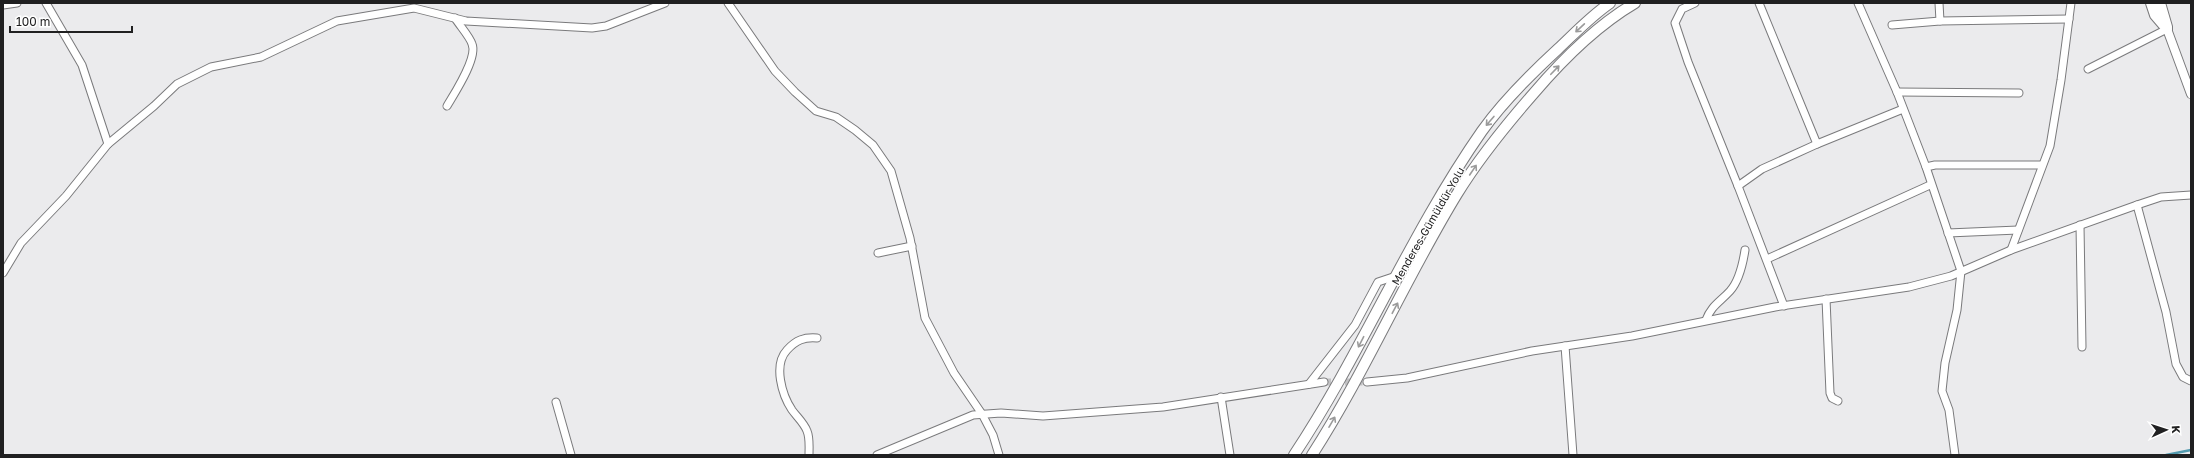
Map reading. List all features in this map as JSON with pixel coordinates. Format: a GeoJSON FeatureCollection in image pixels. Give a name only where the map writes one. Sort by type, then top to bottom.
{"type":"FeatureCollection","features":[{"type":"Feature","properties":{"kind":"main road","name":"Menderes-Gümüldür Yolu"},"geometry":{"type":"LineString","coordinates":[[1294,455],[1347,369],[1444,189],[1483,129],[1536,70],[1596,13],[1610,3]]}},
{"type":"Feature","properties":{"kind":"main road","name":"Menderes-Gümüldür Yolu"},"geometry":{"type":"LineString","coordinates":[[1312,455],[1361,372],[1457,194],[1490,145],[1547,78],[1575,49],[1635,3]]}},
{"type":"Feature","properties":{"kind":"main road"},"geometry":{"type":"LineString","coordinates":[[2151,3],[2155,15],[2167,29]]}},
{"type":"Feature","properties":{"kind":"main road"},"geometry":{"type":"LineString","coordinates":[[2160,3],[2167,29]]}},
{"type":"Feature","properties":{"kind":"street"},"geometry":{"type":"LineString","coordinates":[[3,4],[17,3]]}},
{"type":"Feature","properties":{"kind":"street"},"geometry":{"type":"LineString","coordinates":[[46,3],[82,65],[108,144]]}},
{"type":"Feature","properties":{"kind":"street"},"geometry":{"type":"LineString","coordinates":[[3,273],[21,243],[66,196],[108,144],[154,106],[177,84],[211,67],[260,57],[337,21],[413,5],[466,21],[592,28],[606,26],[665,3]]}},
{"type":"Feature","properties":{"kind":"street"},"geometry":{"type":"LineString","coordinates":[[728,3],[775,71],[795,92],[816,111],[836,117],[872,145],[891,171],[912,246],[926,318],[954,372],[982,414],[993,436],[999,455]]}},
{"type":"Feature","properties":{"kind":"street"},"geometry":{"type":"LineString","coordinates":[[1695,3],[1682,9],[1675,22],[1688,62],[1767,259],[1784,306]]}},
{"type":"Feature","properties":{"kind":"street"},"geometry":{"type":"LineString","coordinates":[[1759,3],[1817,144]]}},
{"type":"Feature","properties":{"kind":"street"},"geometry":{"type":"LineString","coordinates":[[1858,3],[1926,167],[1930,185],[1961,271],[1957,310],[1945,363],[1942,391],[1949,410],[1954,455]]}},
{"type":"Feature","properties":{"kind":"street"},"geometry":{"type":"LineString","coordinates":[[1939,3],[1940,21]]}},
{"type":"Feature","properties":{"kind":"street"},"geometry":{"type":"LineString","coordinates":[[2011,250],[2050,146],[2071,3]]}},
{"type":"Feature","properties":{"kind":"street"},"geometry":{"type":"LineString","coordinates":[[447,106],[472,58],[474,49],[472,43],[455,18]]}},
{"type":"Feature","properties":{"kind":"street"},"geometry":{"type":"LineString","coordinates":[[1892,25],[1940,21],[2069,19]]}},
{"type":"Feature","properties":{"kind":"street"},"geometry":{"type":"LineString","coordinates":[[2088,69],[2167,29],[2191,94]]}},
{"type":"Feature","properties":{"kind":"street"},"geometry":{"type":"LineString","coordinates":[[1896,92],[2019,93]]}},
{"type":"Feature","properties":{"kind":"street"},"geometry":{"type":"LineString","coordinates":[[1738,186],[1762,169],[1817,144],[1902,109]]}},
{"type":"Feature","properties":{"kind":"street"},"geometry":{"type":"LineString","coordinates":[[1926,167],[1934,165],[2042,165]]}},
{"type":"Feature","properties":{"kind":"street"},"geometry":{"type":"LineString","coordinates":[[1767,259],[1930,185]]}},
{"type":"Feature","properties":{"kind":"street"},"geometry":{"type":"LineString","coordinates":[[1367,382],[1407,378],[1532,351],[1632,336],[1706,320],[1784,306],[1909,287],[1961,271],[2011,250],[2161,197],[2191,195]]}},
{"type":"Feature","properties":{"kind":"street"},"geometry":{"type":"LineString","coordinates":[[2137,205],[2166,312],[2176,364],[2183,377],[2191,381]]}},
{"type":"Feature","properties":{"kind":"street"},"geometry":{"type":"LineString","coordinates":[[2080,225],[2082,347]]}},
{"type":"Feature","properties":{"kind":"street"},"geometry":{"type":"LineString","coordinates":[[1948,233],[2018,230]]}},
{"type":"Feature","properties":{"kind":"street"},"geometry":{"type":"LineString","coordinates":[[878,253],[912,246]]}},
{"type":"Feature","properties":{"kind":"street"},"geometry":{"type":"LineString","coordinates":[[1706,320],[1709,311],[1730,291],[1743,265],[1745,250]]}},
{"type":"Feature","properties":{"kind":"street"},"geometry":{"type":"LineString","coordinates":[[1309,384],[1355,325],[1378,282],[1396,276]]}},
{"type":"Feature","properties":{"kind":"street"},"geometry":{"type":"LineString","coordinates":[[1826,299],[1830,393],[1832,398],[1838,401]]}},
{"type":"Feature","properties":{"kind":"street"},"geometry":{"type":"LineString","coordinates":[[810,455],[806,429],[792,409],[783,391],[779,365],[785,353],[794,343],[806,338],[817,338]]}},
{"type":"Feature","properties":{"kind":"street"},"geometry":{"type":"LineString","coordinates":[[1565,346],[1573,455]]}},
{"type":"Feature","properties":{"kind":"street"},"geometry":{"type":"LineString","coordinates":[[877,455],[973,415],[1043,416],[1163,407],[1324,382]]}},
{"type":"Feature","properties":{"kind":"street"},"geometry":{"type":"LineString","coordinates":[[1221,397],[1230,455]]}},
{"type":"Feature","properties":{"kind":"street"},"geometry":{"type":"LineString","coordinates":[[556,402],[571,455]]}},
{"type":"Feature","properties":{"kind":"waterway"},"geometry":{"type":"LineString","coordinates":[[2166,455],[2191,450]]}},
{"type":"Feature","properties":{"kind":"tunnel"},"geometry":{"type":"LineString","coordinates":[[1324,382],[1367,382]]}}]}
